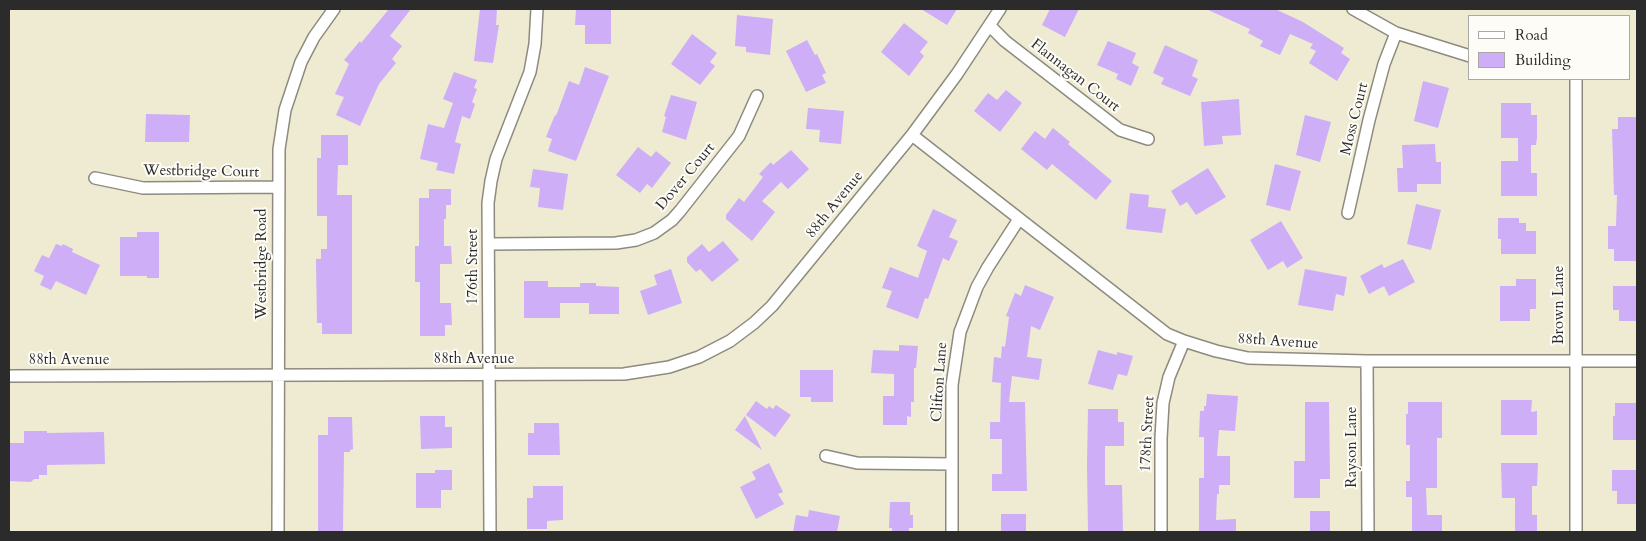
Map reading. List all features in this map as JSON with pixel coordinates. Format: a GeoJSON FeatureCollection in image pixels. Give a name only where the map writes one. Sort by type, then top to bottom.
{"type":"FeatureCollection","features":[{"type":"Feature","properties":{"kind":"street","name":"Westbridge Road"},"geometry":{"type":"LineString","coordinates":[[278,532],[278,187],[281,129],[291,87],[301,62],[314,37],[334,9]]}},
{"type":"Feature","properties":{"kind":"street","name":"176th Street"},"geometry":{"type":"LineString","coordinates":[[490,532],[488,375],[490,244],[488,203],[491,181],[503,139],[530,72],[535,44],[536,9]]}},
{"type":"Feature","properties":{"kind":"street"},"geometry":{"type":"LineString","coordinates":[[912,135],[990,26],[1000,9]]}},
{"type":"Feature","properties":{"kind":"street"},"geometry":{"type":"LineString","coordinates":[[1353,9],[1396,33],[1468,55]]}},
{"type":"Feature","properties":{"kind":"street","name":"Flannagan Court"},"geometry":{"type":"LineString","coordinates":[[990,26],[1005,41],[1120,130],[1148,138]]}},
{"type":"Feature","properties":{"kind":"street","name":"Moss Court"},"geometry":{"type":"LineString","coordinates":[[1348,213],[1368,120],[1384,64],[1396,33]]}},
{"type":"Feature","properties":{"kind":"street","name":"Brown Lane"},"geometry":{"type":"LineString","coordinates":[[1576,80],[1576,532]]}},
{"type":"Feature","properties":{"kind":"street","name":"Dover Court"},"geometry":{"type":"LineString","coordinates":[[490,244],[616,243],[636,240],[654,233],[672,220],[680,211],[739,136],[758,96]]}},
{"type":"Feature","properties":{"kind":"street","name":"88th Avenue"},"geometry":{"type":"LineString","coordinates":[[9,376],[624,374],[670,367],[699,357],[730,341],[754,323],[772,306],[912,135],[929,146],[1167,334],[1184,341],[1248,358],[1368,361],[1637,362]]}},
{"type":"Feature","properties":{"kind":"street","name":"Westbridge Court"},"geometry":{"type":"LineString","coordinates":[[95,178],[143,188],[278,187]]}},
{"type":"Feature","properties":{"kind":"street","name":"Clifton Lane"},"geometry":{"type":"LineString","coordinates":[[952,532],[952,385],[960,332],[977,287],[1019,219]]}},
{"type":"Feature","properties":{"kind":"street","name":"178th Street"},"geometry":{"type":"LineString","coordinates":[[1161,532],[1163,403],[1169,377],[1184,341]]}},
{"type":"Feature","properties":{"kind":"street","name":"Rayson Lane"},"geometry":{"type":"LineString","coordinates":[[1368,361],[1368,532]]}},
{"type":"Feature","properties":{"kind":"street"},"geometry":{"type":"LineString","coordinates":[[826,456],[857,463],[952,464]]}},
{"type":"Feature","properties":{"kind":"building"},"geometry":{"type":"Polygon","coordinates":[[[389,9],[411,9],[390,36],[402,46],[392,59],[396,63],[379,84],[360,126],[336,115],[344,97],[335,94],[349,64],[344,60],[389,9]]]}},
{"type":"Feature","properties":{"kind":"building"},"geometry":{"type":"Polygon","coordinates":[[[480,9],[497,9],[496,25],[499,25],[493,63],[474,61],[480,9]]]}},
{"type":"Feature","properties":{"kind":"building"},"geometry":{"type":"Polygon","coordinates":[[[576,9],[611,9],[611,44],[585,44],[585,25],[575,25],[576,9]]]}},
{"type":"Feature","properties":{"kind":"building"},"geometry":{"type":"Polygon","coordinates":[[[921,9],[957,9],[947,25],[921,9]]]}},
{"type":"Feature","properties":{"kind":"building"},"geometry":{"type":"Polygon","coordinates":[[[1050,9],[1079,9],[1065,37],[1042,25],[1050,9]]]}},
{"type":"Feature","properties":{"kind":"building"},"geometry":{"type":"Polygon","coordinates":[[[1206,9],[1275,9],[1303,22],[1344,48],[1341,53],[1350,59],[1337,81],[1309,63],[1316,51],[1310,48],[1313,44],[1290,34],[1280,55],[1260,46],[1263,41],[1248,33],[1250,29],[1206,9]]]}},
{"type":"Feature","properties":{"kind":"building"},"geometry":{"type":"Polygon","coordinates":[[[737,15],[773,19],[770,55],[746,52],[746,47],[735,46],[737,15]]]}},
{"type":"Feature","properties":{"kind":"building"},"geometry":{"type":"Polygon","coordinates":[[[904,23],[928,42],[920,52],[924,56],[909,76],[881,52],[904,23]]]}},
{"type":"Feature","properties":{"kind":"building"},"geometry":{"type":"Polygon","coordinates":[[[692,34],[717,53],[710,62],[715,66],[700,85],[671,64],[692,34]]]}},
{"type":"Feature","properties":{"kind":"building"},"geometry":{"type":"Polygon","coordinates":[[[807,40],[815,55],[817,54],[826,73],[822,75],[826,83],[806,92],[786,51],[807,40]]]}},
{"type":"Feature","properties":{"kind":"building"},"geometry":{"type":"Polygon","coordinates":[[[1108,41],[1136,53],[1132,63],[1139,67],[1131,86],[1116,79],[1118,74],[1097,65],[1108,41]]]}},
{"type":"Feature","properties":{"kind":"building"},"geometry":{"type":"Polygon","coordinates":[[[1165,45],[1198,60],[1192,76],[1198,79],[1190,96],[1161,84],[1164,78],[1153,73],[1165,45]]]}},
{"type":"Feature","properties":{"kind":"building"},"geometry":{"type":"Polygon","coordinates":[[[585,67],[609,76],[576,161],[548,151],[552,139],[546,137],[569,81],[579,85],[585,67]]]}},
{"type":"Feature","properties":{"kind":"building"},"geometry":{"type":"Polygon","coordinates":[[[454,72],[477,80],[474,88],[477,89],[472,102],[475,104],[470,119],[462,116],[455,142],[461,144],[454,174],[436,170],[438,163],[420,159],[428,124],[444,128],[453,103],[443,99],[454,72]]]}},
{"type":"Feature","properties":{"kind":"building"},"geometry":{"type":"Polygon","coordinates":[[[1423,81],[1449,88],[1438,128],[1414,121],[1423,81]]]}},
{"type":"Feature","properties":{"kind":"building"},"geometry":{"type":"Polygon","coordinates":[[[1006,90],[1022,103],[1000,132],[974,111],[988,93],[997,100],[1006,90]]]}},
{"type":"Feature","properties":{"kind":"building"},"geometry":{"type":"Polygon","coordinates":[[[671,95],[697,102],[686,140],[662,132],[666,117],[664,116],[671,95]]]}},
{"type":"Feature","properties":{"kind":"building"},"geometry":{"type":"Polygon","coordinates":[[[1239,99],[1241,135],[1222,136],[1223,144],[1204,146],[1201,102],[1239,99]]]}},
{"type":"Feature","properties":{"kind":"building"},"geometry":{"type":"Polygon","coordinates":[[[1501,103],[1531,103],[1531,115],[1537,115],[1536,145],[1531,145],[1531,173],[1537,173],[1537,196],[1501,196],[1501,161],[1518,161],[1518,138],[1501,138],[1501,103]]]}},
{"type":"Feature","properties":{"kind":"building"},"geometry":{"type":"Polygon","coordinates":[[[808,108],[844,111],[841,144],[819,142],[820,130],[806,129],[808,108]]]}},
{"type":"Feature","properties":{"kind":"building"},"geometry":{"type":"Polygon","coordinates":[[[146,114],[190,115],[189,142],[145,142],[146,114]]]}},
{"type":"Feature","properties":{"kind":"building"},"geometry":{"type":"Polygon","coordinates":[[[1305,115],[1331,122],[1320,162],[1296,155],[1305,115]]]}},
{"type":"Feature","properties":{"kind":"building"},"geometry":{"type":"Polygon","coordinates":[[[1618,117],[1637,117],[1637,261],[1614,261],[1614,249],[1608,249],[1608,226],[1616,226],[1617,195],[1614,195],[1612,129],[1618,129],[1618,117]]]}},
{"type":"Feature","properties":{"kind":"building"},"geometry":{"type":"Polygon","coordinates":[[[1053,128],[1070,142],[1068,144],[1112,181],[1096,200],[1052,164],[1047,170],[1021,149],[1035,131],[1045,139],[1053,128]]]}},
{"type":"Feature","properties":{"kind":"building"},"geometry":{"type":"Polygon","coordinates":[[[321,135],[348,135],[348,165],[338,165],[337,195],[352,195],[352,334],[322,334],[322,323],[317,323],[316,259],[321,259],[321,249],[327,249],[327,216],[317,216],[317,158],[321,158],[321,135]]]}},
{"type":"Feature","properties":{"kind":"building"},"geometry":{"type":"Polygon","coordinates":[[[1435,144],[1436,162],[1441,162],[1441,184],[1417,184],[1417,192],[1398,192],[1397,168],[1403,168],[1402,145],[1435,144]]]}},
{"type":"Feature","properties":{"kind":"building"},"geometry":{"type":"Polygon","coordinates":[[[638,147],[651,157],[656,151],[671,163],[652,188],[647,184],[640,193],[616,175],[638,147]]]}},
{"type":"Feature","properties":{"kind":"building"},"geometry":{"type":"Polygon","coordinates":[[[791,150],[809,169],[788,189],[781,182],[762,201],[775,212],[752,241],[726,219],[726,215],[739,198],[744,202],[763,177],[759,174],[771,162],[773,165],[791,150]]]}},
{"type":"Feature","properties":{"kind":"building"},"geometry":{"type":"Polygon","coordinates":[[[1275,164],[1301,171],[1290,211],[1266,205],[1275,164]]]}},
{"type":"Feature","properties":{"kind":"building"},"geometry":{"type":"Polygon","coordinates":[[[1208,168],[1226,197],[1196,215],[1187,202],[1180,206],[1171,191],[1208,168]]]}},
{"type":"Feature","properties":{"kind":"building"},"geometry":{"type":"Polygon","coordinates":[[[533,169],[568,174],[563,210],[538,207],[540,188],[530,187],[533,169]]]}},
{"type":"Feature","properties":{"kind":"building"},"geometry":{"type":"Polygon","coordinates":[[[429,189],[451,189],[451,205],[446,205],[446,219],[444,219],[444,246],[451,246],[452,264],[440,264],[440,303],[451,303],[452,325],[445,325],[445,336],[420,336],[420,282],[415,282],[415,246],[419,246],[419,198],[429,198],[429,189]]]}},
{"type":"Feature","properties":{"kind":"building"},"geometry":{"type":"Polygon","coordinates":[[[1130,193],[1149,195],[1148,207],[1166,209],[1162,233],[1126,229],[1130,193]]]}},
{"type":"Feature","properties":{"kind":"building"},"geometry":{"type":"Polygon","coordinates":[[[1416,204],[1441,210],[1431,250],[1407,244],[1416,204]]]}},
{"type":"Feature","properties":{"kind":"building"},"geometry":{"type":"Polygon","coordinates":[[[933,209],[957,220],[949,237],[958,241],[949,261],[943,258],[928,299],[925,298],[918,319],[886,307],[892,291],[882,288],[890,267],[918,278],[927,251],[917,246],[933,209]]]}},
{"type":"Feature","properties":{"kind":"building"},"geometry":{"type":"Polygon","coordinates":[[[1498,218],[1519,218],[1519,223],[1526,223],[1526,231],[1536,231],[1536,254],[1501,254],[1501,239],[1498,239],[1498,218]]]}},
{"type":"Feature","properties":{"kind":"building"},"geometry":{"type":"Polygon","coordinates":[[[1281,221],[1303,258],[1287,268],[1283,261],[1268,270],[1250,240],[1281,221]]]}},
{"type":"Feature","properties":{"kind":"building"},"geometry":{"type":"Polygon","coordinates":[[[137,232],[159,232],[159,278],[120,276],[120,237],[137,237],[137,232]]]}},
{"type":"Feature","properties":{"kind":"building"},"geometry":{"type":"Polygon","coordinates":[[[723,241],[739,260],[712,282],[700,269],[696,272],[687,262],[687,257],[702,244],[709,252],[723,241]]]}},
{"type":"Feature","properties":{"kind":"building"},"geometry":{"type":"Polygon","coordinates":[[[56,244],[62,246],[63,244],[73,249],[72,252],[100,265],[86,295],[56,281],[51,290],[40,285],[44,276],[34,271],[42,255],[49,258],[56,244]]]}},
{"type":"Feature","properties":{"kind":"building"},"geometry":{"type":"Polygon","coordinates":[[[1403,259],[1415,282],[1389,296],[1384,286],[1369,294],[1360,276],[1382,264],[1384,268],[1403,259]]]}},
{"type":"Feature","properties":{"kind":"building"},"geometry":{"type":"Polygon","coordinates":[[[671,269],[682,303],[648,315],[640,291],[657,285],[654,275],[671,269]]]}},
{"type":"Feature","properties":{"kind":"building"},"geometry":{"type":"Polygon","coordinates":[[[1305,269],[1347,277],[1344,296],[1336,294],[1333,311],[1298,305],[1305,269]]]}},
{"type":"Feature","properties":{"kind":"building"},"geometry":{"type":"Polygon","coordinates":[[[1516,279],[1536,279],[1536,309],[1530,309],[1530,321],[1500,321],[1500,286],[1516,286],[1516,279]]]}},
{"type":"Feature","properties":{"kind":"building"},"geometry":{"type":"Polygon","coordinates":[[[524,281],[548,281],[548,287],[580,287],[580,283],[596,283],[596,286],[619,287],[619,314],[589,314],[589,303],[560,303],[560,318],[524,318],[524,281]]]}},
{"type":"Feature","properties":{"kind":"building"},"geometry":{"type":"Polygon","coordinates":[[[1025,285],[1054,297],[1040,330],[1031,326],[1027,357],[1042,359],[1039,380],[1012,376],[1009,402],[1025,402],[1027,491],[992,491],[992,474],[1002,474],[1002,439],[990,439],[990,422],[1000,422],[1001,383],[992,382],[994,357],[1001,358],[1002,346],[1005,347],[1009,317],[1006,316],[1015,293],[1021,296],[1025,285]]]}},
{"type":"Feature","properties":{"kind":"building"},"geometry":{"type":"Polygon","coordinates":[[[1613,286],[1637,286],[1637,321],[1619,321],[1619,310],[1613,310],[1613,286]]]}},
{"type":"Feature","properties":{"kind":"building"},"geometry":{"type":"Polygon","coordinates":[[[899,345],[918,346],[916,368],[914,368],[914,402],[911,402],[911,417],[907,416],[907,425],[883,425],[883,396],[894,396],[894,374],[871,373],[873,350],[899,351],[899,345]]]}},
{"type":"Feature","properties":{"kind":"building"},"geometry":{"type":"Polygon","coordinates":[[[1098,350],[1117,355],[1117,352],[1133,356],[1127,376],[1118,374],[1113,390],[1088,384],[1098,350]]]}},
{"type":"Feature","properties":{"kind":"building"},"geometry":{"type":"Polygon","coordinates":[[[800,370],[833,370],[833,402],[811,402],[811,397],[800,397],[800,370]]]}},
{"type":"Feature","properties":{"kind":"building"},"geometry":{"type":"Polygon","coordinates":[[[1207,394],[1238,396],[1235,431],[1219,430],[1217,456],[1230,456],[1230,485],[1219,485],[1216,520],[1236,519],[1236,532],[1199,532],[1199,478],[1204,478],[1204,437],[1199,437],[1200,411],[1204,411],[1207,394]]]}},
{"type":"Feature","properties":{"kind":"building"},"geometry":{"type":"Polygon","coordinates":[[[1501,400],[1532,400],[1531,412],[1537,411],[1537,435],[1501,435],[1501,400]]]}},
{"type":"Feature","properties":{"kind":"building"},"geometry":{"type":"Polygon","coordinates":[[[756,401],[767,409],[769,406],[773,409],[776,405],[791,415],[775,437],[746,415],[756,401]]]}},
{"type":"Feature","properties":{"kind":"building"},"geometry":{"type":"Polygon","coordinates":[[[1305,402],[1329,402],[1330,479],[1320,479],[1320,498],[1294,498],[1294,461],[1305,461],[1305,402]]]}},
{"type":"Feature","properties":{"kind":"building"},"geometry":{"type":"Polygon","coordinates":[[[1408,402],[1442,402],[1442,438],[1437,438],[1437,488],[1426,488],[1427,515],[1442,515],[1442,532],[1412,532],[1412,497],[1406,497],[1406,481],[1410,481],[1410,445],[1406,445],[1408,402]]]}},
{"type":"Feature","properties":{"kind":"building"},"geometry":{"type":"Polygon","coordinates":[[[1615,403],[1637,403],[1637,440],[1613,440],[1615,403]]]}},
{"type":"Feature","properties":{"kind":"building"},"geometry":{"type":"Polygon","coordinates":[[[1088,409],[1118,409],[1118,422],[1124,422],[1124,446],[1105,446],[1105,485],[1122,485],[1123,532],[1088,532],[1088,409]]]}},
{"type":"Feature","properties":{"kind":"building"},"geometry":{"type":"Polygon","coordinates":[[[420,416],[445,416],[445,427],[452,427],[452,448],[421,449],[420,416]]]}},
{"type":"Feature","properties":{"kind":"building"},"geometry":{"type":"Polygon","coordinates":[[[745,416],[762,450],[735,430],[745,416]]]}},
{"type":"Feature","properties":{"kind":"building"},"geometry":{"type":"Polygon","coordinates":[[[328,417],[352,417],[353,449],[350,452],[344,452],[343,532],[318,532],[318,435],[328,435],[328,417]]]}},
{"type":"Feature","properties":{"kind":"building"},"geometry":{"type":"Polygon","coordinates":[[[534,423],[559,423],[560,455],[528,455],[528,433],[534,433],[534,423]]]}},
{"type":"Feature","properties":{"kind":"building"},"geometry":{"type":"Polygon","coordinates":[[[24,431],[47,431],[47,433],[104,432],[105,464],[47,465],[47,475],[39,475],[39,479],[34,479],[31,482],[9,481],[9,443],[24,443],[24,431]]]}},
{"type":"Feature","properties":{"kind":"building"},"geometry":{"type":"Polygon","coordinates":[[[769,463],[783,492],[778,494],[784,504],[756,519],[740,487],[756,479],[752,472],[769,463]]]}},
{"type":"Feature","properties":{"kind":"building"},"geometry":{"type":"Polygon","coordinates":[[[1501,463],[1538,463],[1537,486],[1532,486],[1532,515],[1537,515],[1537,531],[1515,532],[1515,498],[1502,498],[1501,463]]]}},
{"type":"Feature","properties":{"kind":"building"},"geometry":{"type":"Polygon","coordinates":[[[435,470],[452,470],[452,490],[441,490],[441,508],[416,508],[416,473],[435,473],[435,470]]]}},
{"type":"Feature","properties":{"kind":"building"},"geometry":{"type":"Polygon","coordinates":[[[1612,470],[1637,470],[1637,504],[1617,504],[1617,491],[1612,491],[1612,470]]]}},
{"type":"Feature","properties":{"kind":"building"},"geometry":{"type":"Polygon","coordinates":[[[533,486],[563,486],[563,520],[547,521],[547,529],[527,529],[527,498],[533,498],[533,486]]]}},
{"type":"Feature","properties":{"kind":"building"},"geometry":{"type":"Polygon","coordinates":[[[890,502],[910,502],[913,528],[909,528],[909,532],[892,532],[892,528],[889,528],[890,502]]]}},
{"type":"Feature","properties":{"kind":"building"},"geometry":{"type":"Polygon","coordinates":[[[809,510],[840,516],[837,532],[793,532],[796,515],[808,517],[809,510]]]}},
{"type":"Feature","properties":{"kind":"building"},"geometry":{"type":"Polygon","coordinates":[[[1310,511],[1330,511],[1330,532],[1310,532],[1310,511]]]}},
{"type":"Feature","properties":{"kind":"building"},"geometry":{"type":"Polygon","coordinates":[[[1001,514],[1026,514],[1026,532],[1001,532],[1001,514]]]}}]}
